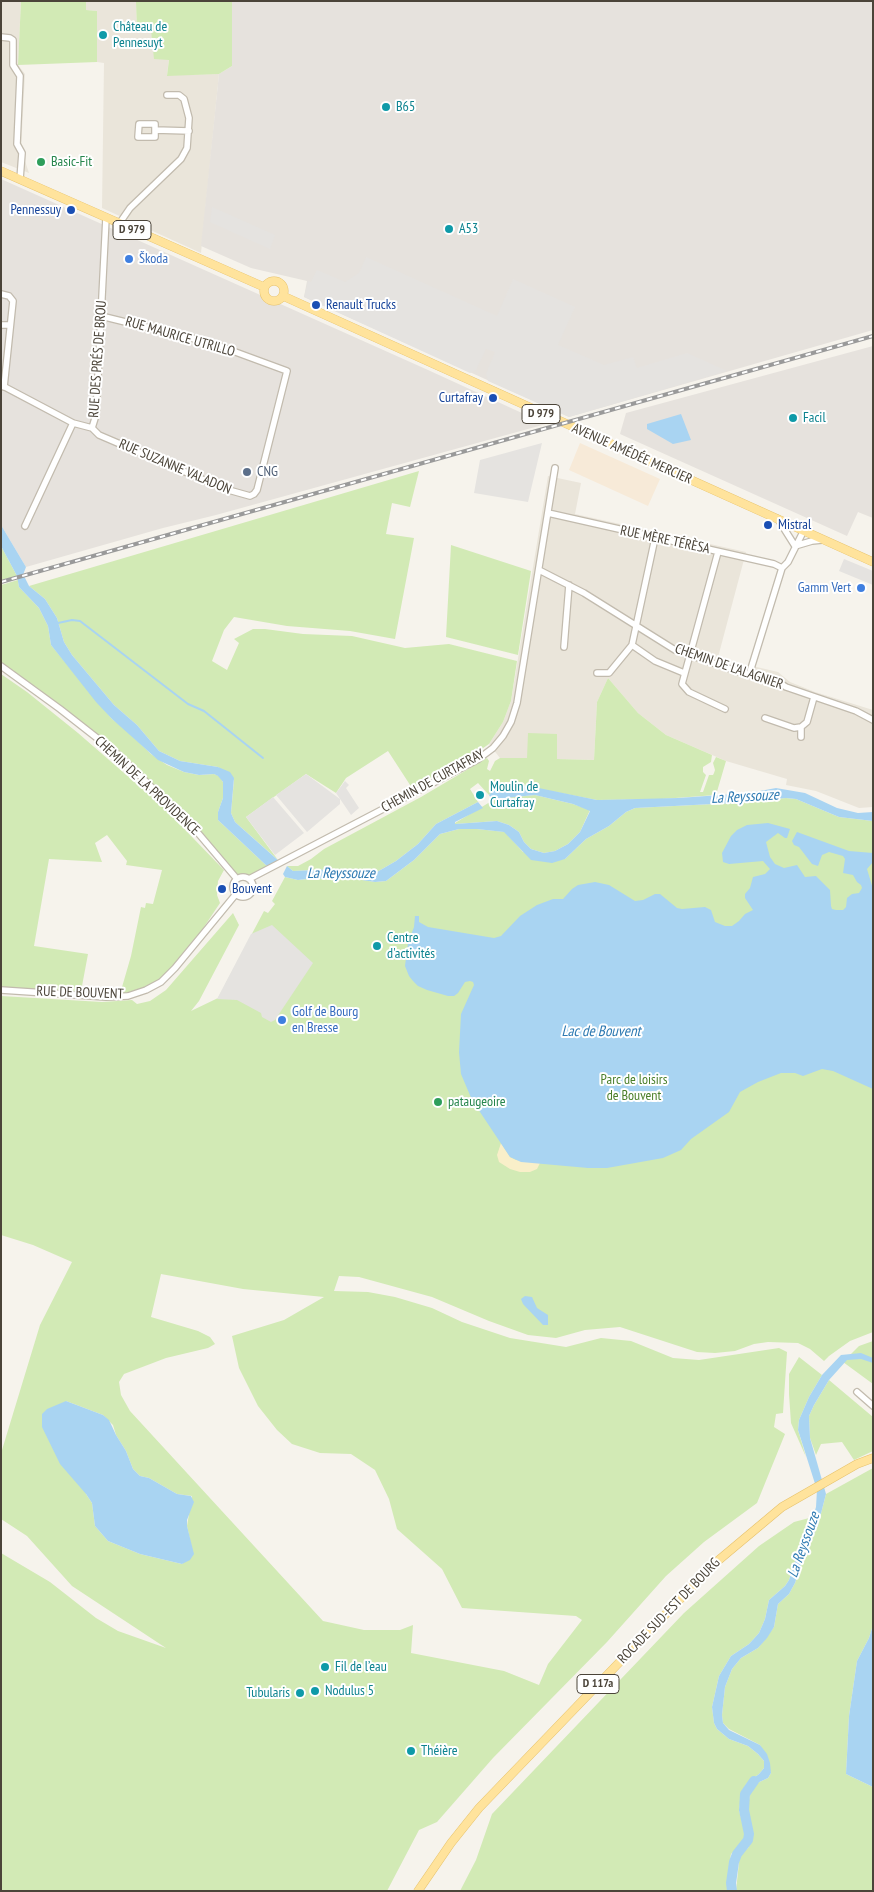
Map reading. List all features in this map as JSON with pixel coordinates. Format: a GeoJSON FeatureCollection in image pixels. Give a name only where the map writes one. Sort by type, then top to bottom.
{"type":"FeatureCollection","features":[{"type":"Feature","properties":{"kind":"main road","name":"D 979"},"geometry":{"type":"LineString","coordinates":[[1,171],[264,287]]}},
{"type":"Feature","properties":{"kind":"main road"},"geometry":{"type":"LineString","coordinates":[[270,281],[278,282],[284,288],[283,296],[278,301],[271,301],[265,297],[264,287],[270,281]]}},
{"type":"Feature","properties":{"kind":"main road","name":"AVENUE AMÉDÉE MERCIER"},"geometry":{"type":"LineString","coordinates":[[283,296],[873,562]]}},
{"type":"Feature","properties":{"kind":"main road","name":"ROCADE SUD-EST DE BOURG"},"geometry":{"type":"LineString","coordinates":[[418,1891],[451,1843],[479,1808],[674,1604],[738,1542],[782,1507],[839,1474],[873,1458]]}},
{"type":"Feature","properties":{"kind":"street"},"geometry":{"type":"LineString","coordinates":[[1,37],[14,40],[14,65],[20,76],[18,144],[22,153],[20,179]]}},
{"type":"Feature","properties":{"kind":"street"},"geometry":{"type":"LineString","coordinates":[[119,224],[130,208],[180,159],[187,148],[189,118],[184,99],[179,95],[167,95]]}},
{"type":"Feature","properties":{"kind":"street"},"geometry":{"type":"LineString","coordinates":[[155,130],[188,131]]}},
{"type":"Feature","properties":{"kind":"street","name":"RUE DES PRÉS DE BROU"},"geometry":{"type":"LineString","coordinates":[[3,386],[73,423],[92,428],[96,415],[106,218]]}},
{"type":"Feature","properties":{"kind":"street"},"geometry":{"type":"LineString","coordinates":[[1,294],[9,296],[13,301],[4,357],[3,386]]}},
{"type":"Feature","properties":{"kind":"street","name":"RUE MAURICE UTRILLO"},"geometry":{"type":"LineString","coordinates":[[101,316],[211,343],[287,372]]}},
{"type":"Feature","properties":{"kind":"street"},"geometry":{"type":"LineString","coordinates":[[1,324],[10,325]]}},
{"type":"Feature","properties":{"kind":"street","name":"RUE SUZANNE VALADON"},"geometry":{"type":"LineString","coordinates":[[92,428],[99,435],[225,490],[250,496],[257,490],[287,372]]}},
{"type":"Feature","properties":{"kind":"street"},"geometry":{"type":"LineString","coordinates":[[25,526],[73,423]]}},
{"type":"Feature","properties":{"kind":"street","name":"CHEMIN DE CURTAFRAY"},"geometry":{"type":"LineString","coordinates":[[249,880],[476,760],[493,748],[503,736],[517,702],[555,468]]}},
{"type":"Feature","properties":{"kind":"street","name":"RUE MÈRE TÉRÈSA"},"geometry":{"type":"LineString","coordinates":[[548,513],[774,564],[782,568]]}},
{"type":"Feature","properties":{"kind":"street"},"geometry":{"type":"LineString","coordinates":[[778,519],[795,546]]}},
{"type":"Feature","properties":{"kind":"street"},"geometry":{"type":"LineString","coordinates":[[750,675],[782,568],[788,562],[804,530]]}},
{"type":"Feature","properties":{"kind":"street"},"geometry":{"type":"LineString","coordinates":[[597,673],[610,673],[632,645],[655,538]]}},
{"type":"Feature","properties":{"kind":"street"},"geometry":{"type":"LineString","coordinates":[[795,546],[824,540]]}},
{"type":"Feature","properties":{"kind":"street"},"geometry":{"type":"LineString","coordinates":[[718,552],[682,684],[689,692],[726,709]]}},
{"type":"Feature","properties":{"kind":"street","name":"CHEMIN DE L'ALAGNIER"},"geometry":{"type":"LineString","coordinates":[[539,570],[569,585],[675,650],[750,675],[778,682],[814,697],[856,711],[873,720]]}},
{"type":"Feature","properties":{"kind":"street"},"geometry":{"type":"LineString","coordinates":[[564,647],[569,585]]}},
{"type":"Feature","properties":{"kind":"street"},"geometry":{"type":"LineString","coordinates":[[632,645],[655,661],[684,673]]}},
{"type":"Feature","properties":{"kind":"street","name":"CHEMIN DE LA PROVIDENCE"},"geometry":{"type":"LineString","coordinates":[[1,666],[120,756],[198,833],[237,879]]}},
{"type":"Feature","properties":{"kind":"street"},"geometry":{"type":"LineString","coordinates":[[765,718],[794,728],[801,727],[807,722],[814,697]]}},
{"type":"Feature","properties":{"kind":"street"},"geometry":{"type":"LineString","coordinates":[[801,727],[801,737]]}},
{"type":"Feature","properties":{"kind":"street"},"geometry":{"type":"LineString","coordinates":[[244,877],[249,880],[253,886],[251,893],[245,897],[236,894],[233,885],[237,879],[244,877]]}},
{"type":"Feature","properties":{"kind":"street","name":"RUE DE BOUVENT"},"geometry":{"type":"LineString","coordinates":[[1,990],[106,997],[128,996],[146,990],[161,982],[175,968],[236,894]]}},
{"type":"Feature","properties":{"kind":"street"},"geometry":{"type":"LineString","coordinates":[[857,1392],[873,1406]]}},
{"type":"Feature","properties":{"kind":"shaded area"},"geometry":{"type":"Polygon","coordinates":[[[1,1],[21,1],[18,65],[25,74],[21,149],[29,173],[1,162],[1,1]]]}},
{"type":"Feature","properties":{"kind":"shaded area"},"geometry":{"type":"Polygon","coordinates":[[[86,1],[141,1],[136,2],[137,31],[151,30],[169,59],[167,75],[219,74],[201,253],[102,208],[104,63],[97,62],[97,11],[86,10],[86,1]]]}},
{"type":"Feature","properties":{"kind":"shaded area","name":"Renault Trucks"},"geometry":{"type":"Polygon","coordinates":[[[232,1],[873,1],[873,330],[569,417],[304,297],[307,281],[251,268],[201,246],[219,74],[232,66],[232,1]]]}},
{"type":"Feature","properties":{"kind":"shaded area"},"geometry":{"type":"Polygon","coordinates":[[[1,179],[546,424],[26,567],[1,525],[1,179]]]}},
{"type":"Feature","properties":{"kind":"shaded area"},"geometry":{"type":"Polygon","coordinates":[[[212,207],[275,235],[270,249],[210,222],[212,207]]]}},
{"type":"Feature","properties":{"kind":"shaded area"},"geometry":{"type":"Polygon","coordinates":[[[366,257],[497,316],[513,279],[575,307],[558,345],[604,365],[633,357],[637,368],[687,353],[727,371],[569,417],[488,381],[486,374],[495,352],[486,349],[476,370],[470,373],[304,297],[308,281],[311,282],[317,270],[345,282],[359,273],[366,257]]]}},
{"type":"Feature","properties":{"kind":"shaded area"},"geometry":{"type":"Polygon","coordinates":[[[873,346],[873,518],[858,512],[847,536],[620,434],[626,413],[873,346]]]}},
{"type":"Feature","properties":{"kind":"shaded area"},"geometry":{"type":"Polygon","coordinates":[[[542,443],[528,502],[474,493],[480,460],[542,443]]]}},
{"type":"Feature","properties":{"kind":"shaded area"},"geometry":{"type":"Polygon","coordinates":[[[580,443],[660,479],[648,506],[569,470],[580,443]]]}},
{"type":"Feature","properties":{"kind":"shaded area"},"geometry":{"type":"Polygon","coordinates":[[[548,476],[581,483],[575,514],[746,552],[717,661],[740,668],[748,665],[778,672],[790,682],[815,692],[873,710],[873,807],[859,808],[816,791],[786,785],[787,779],[726,761],[666,735],[638,713],[608,678],[597,702],[594,760],[557,759],[556,734],[528,759],[500,758],[489,744],[503,722],[511,701],[548,476]]]}},
{"type":"Feature","properties":{"kind":"shaded area"},"geometry":{"type":"Polygon","coordinates":[[[844,559],[873,571],[873,585],[839,571],[844,559]]]}},
{"type":"Feature","properties":{"kind":"shaded area"},"geometry":{"type":"Polygon","coordinates":[[[306,774],[340,799],[340,804],[307,832],[276,795],[306,774]]]}},
{"type":"Feature","properties":{"kind":"shaded area"},"geometry":{"type":"Polygon","coordinates":[[[345,781],[349,785],[346,788],[359,808],[351,815],[336,793],[345,781]]]}},
{"type":"Feature","properties":{"kind":"shaded area"},"geometry":{"type":"Polygon","coordinates":[[[273,797],[304,833],[275,855],[246,817],[273,797]]]}},
{"type":"Feature","properties":{"kind":"shaded area"},"geometry":{"type":"Polygon","coordinates":[[[272,925],[313,963],[275,1020],[271,1022],[262,1017],[261,1013],[237,1000],[217,999],[251,934],[272,925]]]}},
{"type":"Feature","properties":{"kind":"green space"},"geometry":{"type":"Polygon","coordinates":[[[21,1],[86,1],[86,10],[97,11],[97,62],[18,65],[21,1]]]}},
{"type":"Feature","properties":{"kind":"green space"},"geometry":{"type":"Polygon","coordinates":[[[232,1],[232,66],[219,74],[167,76],[169,60],[154,59],[151,30],[137,31],[136,2],[232,1]]]}},
{"type":"Feature","properties":{"kind":"green space"},"geometry":{"type":"Polygon","coordinates":[[[419,471],[410,507],[392,503],[386,534],[414,538],[395,639],[350,631],[287,626],[234,617],[224,630],[212,661],[227,670],[239,643],[234,639],[253,629],[352,636],[405,648],[449,644],[517,661],[511,701],[503,722],[489,744],[473,755],[412,788],[388,751],[346,778],[336,793],[306,774],[246,817],[278,860],[235,822],[231,813],[234,780],[218,767],[180,761],[159,751],[137,725],[114,705],[72,655],[64,642],[57,618],[45,599],[29,586],[419,471]]]}},
{"type":"Feature","properties":{"kind":"green space"},"geometry":{"type":"Polygon","coordinates":[[[451,545],[531,571],[518,655],[446,637],[451,545]]]}},
{"type":"Feature","properties":{"kind":"green space"},"geometry":{"type":"Polygon","coordinates":[[[1,546],[17,576],[1,580],[1,546]]]}},
{"type":"Feature","properties":{"kind":"green space"},"geometry":{"type":"Polygon","coordinates":[[[18,580],[19,587],[39,608],[48,626],[51,645],[112,719],[151,754],[167,765],[184,772],[219,776],[223,782],[223,798],[218,812],[218,820],[269,868],[249,877],[237,875],[200,830],[100,736],[1,663],[1,585],[18,580]]]}},
{"type":"Feature","properties":{"kind":"green space"},"geometry":{"type":"Polygon","coordinates":[[[1,674],[27,692],[78,733],[162,806],[224,870],[218,881],[217,895],[220,903],[196,939],[166,975],[145,989],[129,994],[120,994],[131,956],[141,907],[145,908],[146,903],[153,904],[162,870],[126,865],[127,861],[107,835],[95,843],[102,862],[49,859],[34,946],[88,954],[82,986],[76,992],[1,987],[1,674]]]}},
{"type":"Feature","properties":{"kind":"green space"},"geometry":{"type":"Polygon","coordinates":[[[608,678],[638,713],[666,735],[712,755],[711,762],[703,767],[703,772],[706,775],[700,792],[703,792],[709,775],[714,773],[713,763],[716,757],[726,761],[716,795],[662,799],[597,800],[524,786],[496,789],[489,795],[478,783],[470,789],[478,802],[436,824],[418,844],[396,861],[377,872],[364,874],[339,869],[293,871],[287,866],[298,866],[311,859],[324,849],[421,797],[487,758],[489,761],[487,769],[490,771],[495,761],[500,758],[527,758],[528,733],[557,734],[557,759],[594,760],[597,702],[608,678]]]}},
{"type":"Feature","properties":{"kind":"green space"},"geometry":{"type":"Polygon","coordinates":[[[535,795],[590,810],[580,832],[568,844],[555,851],[544,853],[531,849],[524,842],[519,832],[509,825],[497,821],[455,824],[495,799],[535,795]]]}},
{"type":"Feature","properties":{"kind":"green space","name":"Parc de loisirs de Bouvent"},"geometry":{"type":"Polygon","coordinates":[[[786,798],[796,799],[839,817],[873,821],[873,1332],[850,1341],[824,1361],[810,1349],[798,1343],[768,1342],[754,1344],[735,1351],[697,1352],[620,1327],[585,1330],[556,1338],[528,1335],[432,1297],[359,1277],[339,1276],[334,1291],[368,1292],[395,1297],[432,1308],[462,1322],[510,1338],[566,1347],[601,1338],[631,1341],[673,1358],[699,1360],[779,1348],[787,1352],[783,1413],[776,1414],[774,1427],[785,1434],[757,1503],[704,1542],[666,1576],[607,1642],[493,1758],[437,1822],[419,1830],[387,1891],[1,1891],[1,1553],[50,1582],[96,1618],[118,1631],[166,1648],[72,1586],[27,1536],[1,1519],[2,1450],[40,1325],[72,1262],[33,1245],[1,1235],[1,996],[102,1002],[132,1000],[137,1004],[150,1001],[166,990],[233,913],[239,925],[199,1001],[191,1011],[218,998],[264,911],[268,913],[275,904],[272,901],[285,877],[298,880],[349,878],[375,882],[386,881],[414,860],[440,834],[459,829],[505,832],[523,852],[565,859],[586,839],[635,808],[786,798]],[[161,1274],[151,1317],[198,1331],[210,1337],[215,1344],[208,1348],[166,1358],[124,1374],[119,1382],[121,1395],[130,1411],[323,1621],[364,1630],[400,1630],[413,1625],[411,1653],[504,1671],[539,1685],[548,1664],[582,1620],[576,1616],[462,1608],[442,1569],[397,1529],[389,1499],[375,1470],[351,1454],[320,1453],[292,1444],[277,1430],[258,1406],[239,1368],[232,1336],[284,1320],[324,1297],[243,1289],[161,1274]],[[66,1401],[86,1494],[92,1503],[95,1526],[108,1541],[140,1554],[182,1564],[193,1554],[187,1526],[192,1496],[177,1494],[149,1478],[140,1476],[133,1469],[113,1425],[103,1415],[66,1401]]]}},
{"type":"Feature","properties":{"kind":"green space"},"geometry":{"type":"Polygon","coordinates":[[[873,1341],[873,1384],[843,1362],[859,1346],[873,1341]]]}},
{"type":"Feature","properties":{"kind":"green space"},"geometry":{"type":"Polygon","coordinates":[[[799,1357],[822,1375],[809,1397],[799,1420],[798,1430],[806,1457],[791,1423],[789,1374],[799,1357]]]}},
{"type":"Feature","properties":{"kind":"green space"},"geometry":{"type":"Polygon","coordinates":[[[829,1380],[873,1417],[873,1451],[854,1460],[842,1442],[821,1444],[816,1455],[810,1438],[809,1416],[829,1380]]]}},
{"type":"Feature","properties":{"kind":"green space"},"geometry":{"type":"Polygon","coordinates":[[[873,1468],[873,1625],[869,1638],[857,1661],[849,1716],[846,1774],[873,1787],[873,1891],[736,1891],[740,1853],[748,1848],[751,1842],[748,1808],[750,1793],[753,1785],[768,1778],[771,1773],[760,1745],[729,1729],[723,1723],[725,1687],[732,1669],[741,1658],[758,1648],[774,1627],[778,1604],[789,1594],[795,1583],[803,1558],[818,1525],[826,1494],[873,1468]]]}},
{"type":"Feature","properties":{"kind":"green space"},"geometry":{"type":"Polygon","coordinates":[[[813,1517],[799,1549],[789,1580],[769,1600],[765,1619],[759,1633],[749,1644],[731,1656],[719,1676],[712,1707],[714,1723],[717,1729],[729,1739],[748,1746],[764,1761],[764,1768],[747,1783],[742,1791],[739,1810],[743,1826],[748,1834],[744,1842],[731,1854],[728,1872],[728,1891],[460,1891],[476,1860],[492,1814],[684,1613],[759,1546],[794,1522],[813,1517]]]}},
{"type":"Feature","properties":{"kind":"sand"},"geometry":{"type":"Polygon","coordinates":[[[501,1143],[510,1157],[516,1160],[540,1163],[537,1169],[530,1172],[520,1172],[510,1169],[499,1162],[497,1155],[501,1143]]]}},
{"type":"Feature","properties":{"kind":"water"},"geometry":{"type":"Polygon","coordinates":[[[681,414],[691,440],[673,444],[647,429],[647,424],[681,414]]]}},
{"type":"Feature","properties":{"kind":"water"},"geometry":{"type":"Polygon","coordinates":[[[1,525],[26,567],[23,575],[29,586],[45,599],[57,618],[64,642],[72,655],[114,705],[137,725],[159,751],[180,761],[218,767],[230,772],[234,778],[231,813],[235,822],[280,862],[269,868],[218,820],[218,812],[223,798],[223,782],[218,776],[214,774],[199,775],[184,772],[158,760],[96,702],[51,645],[48,626],[39,608],[19,587],[17,576],[1,546],[1,525]]]}},
{"type":"Feature","properties":{"kind":"water"},"geometry":{"type":"Polygon","coordinates":[[[529,786],[597,800],[678,798],[749,793],[776,788],[805,793],[837,808],[858,813],[873,812],[873,821],[839,817],[796,799],[786,798],[635,808],[586,839],[565,859],[552,863],[531,860],[504,832],[459,829],[440,834],[414,860],[386,881],[375,882],[349,878],[298,880],[285,877],[283,874],[287,866],[293,871],[339,869],[364,874],[377,872],[396,861],[418,844],[436,824],[478,802],[483,808],[455,822],[455,824],[497,821],[509,825],[519,832],[524,842],[531,849],[544,853],[555,851],[568,844],[580,832],[590,811],[573,804],[535,795],[495,799],[489,795],[495,789],[529,786]]]}},
{"type":"Feature","properties":{"kind":"water","name":"Lac de Bouvent"},"geometry":{"type":"Polygon","coordinates":[[[768,823],[790,829],[787,838],[778,833],[766,842],[770,857],[775,864],[784,868],[797,865],[805,877],[816,876],[830,890],[832,909],[843,910],[846,907],[847,898],[852,894],[859,893],[862,888],[861,885],[853,875],[843,873],[845,859],[843,856],[829,852],[822,855],[818,866],[812,864],[792,841],[797,832],[849,851],[873,853],[873,862],[867,869],[873,889],[873,1089],[833,1071],[822,1069],[803,1076],[795,1073],[781,1073],[758,1082],[740,1092],[729,1112],[691,1139],[681,1150],[663,1158],[607,1168],[588,1168],[521,1162],[510,1157],[472,1100],[461,1074],[459,1052],[461,1014],[474,985],[473,982],[465,982],[458,993],[454,996],[448,996],[427,990],[418,986],[413,981],[405,966],[408,943],[414,927],[415,916],[419,916],[419,922],[428,927],[494,938],[501,936],[520,916],[537,905],[553,899],[563,899],[578,885],[595,882],[609,885],[635,901],[660,894],[677,908],[705,907],[711,910],[715,922],[725,926],[732,926],[745,914],[753,910],[745,898],[745,894],[750,888],[753,877],[765,874],[770,869],[763,861],[729,864],[723,862],[722,853],[731,836],[737,830],[747,825],[768,823]]]}},
{"type":"Feature","properties":{"kind":"water"},"geometry":{"type":"Polygon","coordinates":[[[525,1296],[532,1297],[537,1308],[548,1315],[548,1325],[543,1325],[523,1304],[521,1299],[525,1296]]]}},
{"type":"Feature","properties":{"kind":"water"},"geometry":{"type":"Polygon","coordinates":[[[861,1353],[873,1358],[873,1363],[861,1359],[847,1360],[829,1380],[809,1416],[810,1438],[826,1494],[818,1525],[803,1558],[795,1583],[789,1594],[778,1604],[774,1627],[767,1638],[758,1648],[741,1658],[732,1669],[725,1687],[723,1723],[729,1730],[760,1745],[767,1754],[770,1763],[771,1773],[768,1778],[753,1785],[750,1793],[742,1791],[747,1783],[764,1768],[764,1761],[748,1746],[729,1739],[717,1729],[714,1723],[712,1707],[719,1676],[731,1656],[749,1644],[759,1633],[765,1619],[769,1600],[789,1580],[799,1549],[813,1517],[816,1507],[817,1490],[798,1430],[799,1420],[809,1397],[822,1375],[841,1355],[861,1353]]]}},
{"type":"Feature","properties":{"kind":"water"},"geometry":{"type":"Polygon","coordinates":[[[66,1401],[103,1415],[109,1420],[126,1451],[133,1469],[140,1476],[149,1478],[177,1494],[191,1496],[194,1502],[187,1520],[187,1526],[194,1554],[190,1560],[182,1564],[140,1554],[108,1541],[95,1526],[92,1503],[60,1464],[42,1427],[42,1414],[47,1409],[66,1401]]]}},
{"type":"Feature","properties":{"kind":"water"},"geometry":{"type":"Polygon","coordinates":[[[873,1625],[873,1787],[846,1774],[849,1716],[857,1661],[869,1638],[873,1625]]]}},
{"type":"Feature","properties":{"kind":"waterway"},"geometry":{"type":"LineString","coordinates":[[58,623],[72,620],[80,621],[188,704],[204,711],[263,758]]}},
{"type":"Feature","properties":{"kind":"waterway","name":"La Reyssouze"},"geometry":{"type":"LineString","coordinates":[[732,1891],[731,1883],[734,1862],[737,1854],[748,1840],[749,1834],[744,1810],[745,1794],[754,1781]]}},
{"type":"Feature","properties":{"kind":"railway"},"geometry":{"type":"LineString","coordinates":[[1,582],[873,336]]}},
{"type":"Feature","properties":{"kind":"place","name":"Château de Pennesuyt"},"geometry":{"type":"Point","coordinates":[103,35]}},
{"type":"Feature","properties":{"kind":"place","name":"B65"},"geometry":{"type":"Point","coordinates":[386,107]}},
{"type":"Feature","properties":{"kind":"place","name":"Basic-Fit"},"geometry":{"type":"Point","coordinates":[41,162]}},
{"type":"Feature","properties":{"kind":"place","name":"Pennessuy"},"geometry":{"type":"Point","coordinates":[71,210]}},
{"type":"Feature","properties":{"kind":"place","name":"A53"},"geometry":{"type":"Point","coordinates":[449,229]}},
{"type":"Feature","properties":{"kind":"place","name":"Škoda"},"geometry":{"type":"Point","coordinates":[129,259]}},
{"type":"Feature","properties":{"kind":"place","name":"Renault Trucks"},"geometry":{"type":"Point","coordinates":[316,305]}},
{"type":"Feature","properties":{"kind":"place","name":"Curtafray"},"geometry":{"type":"Point","coordinates":[493,398]}},
{"type":"Feature","properties":{"kind":"place","name":"Facil"},"geometry":{"type":"Point","coordinates":[793,418]}},
{"type":"Feature","properties":{"kind":"place","name":"CNG"},"geometry":{"type":"Point","coordinates":[247,472]}},
{"type":"Feature","properties":{"kind":"place","name":"Mistral"},"geometry":{"type":"Point","coordinates":[768,525]}},
{"type":"Feature","properties":{"kind":"place","name":"Gamm Vert"},"geometry":{"type":"Point","coordinates":[861,588]}},
{"type":"Feature","properties":{"kind":"place","name":"Moulin de Curtafray"},"geometry":{"type":"Point","coordinates":[480,795]}},
{"type":"Feature","properties":{"kind":"place","name":"Bouvent"},"geometry":{"type":"Point","coordinates":[222,889]}},
{"type":"Feature","properties":{"kind":"place","name":"Centre d'activités"},"geometry":{"type":"Point","coordinates":[377,946]}},
{"type":"Feature","properties":{"kind":"place","name":"Golf de Bourg en Bresse"},"geometry":{"type":"Point","coordinates":[282,1020]}},
{"type":"Feature","properties":{"kind":"place","name":"pataugeoire"},"geometry":{"type":"Point","coordinates":[438,1102]}},
{"type":"Feature","properties":{"kind":"place","name":"Fil de l’eau"},"geometry":{"type":"Point","coordinates":[325,1667]}},
{"type":"Feature","properties":{"kind":"place","name":"Nodulus 5"},"geometry":{"type":"Point","coordinates":[315,1691]}},
{"type":"Feature","properties":{"kind":"place","name":"Tubularis"},"geometry":{"type":"Point","coordinates":[300,1693]}},
{"type":"Feature","properties":{"kind":"place","name":"Théière"},"geometry":{"type":"Point","coordinates":[411,1751]}}]}
